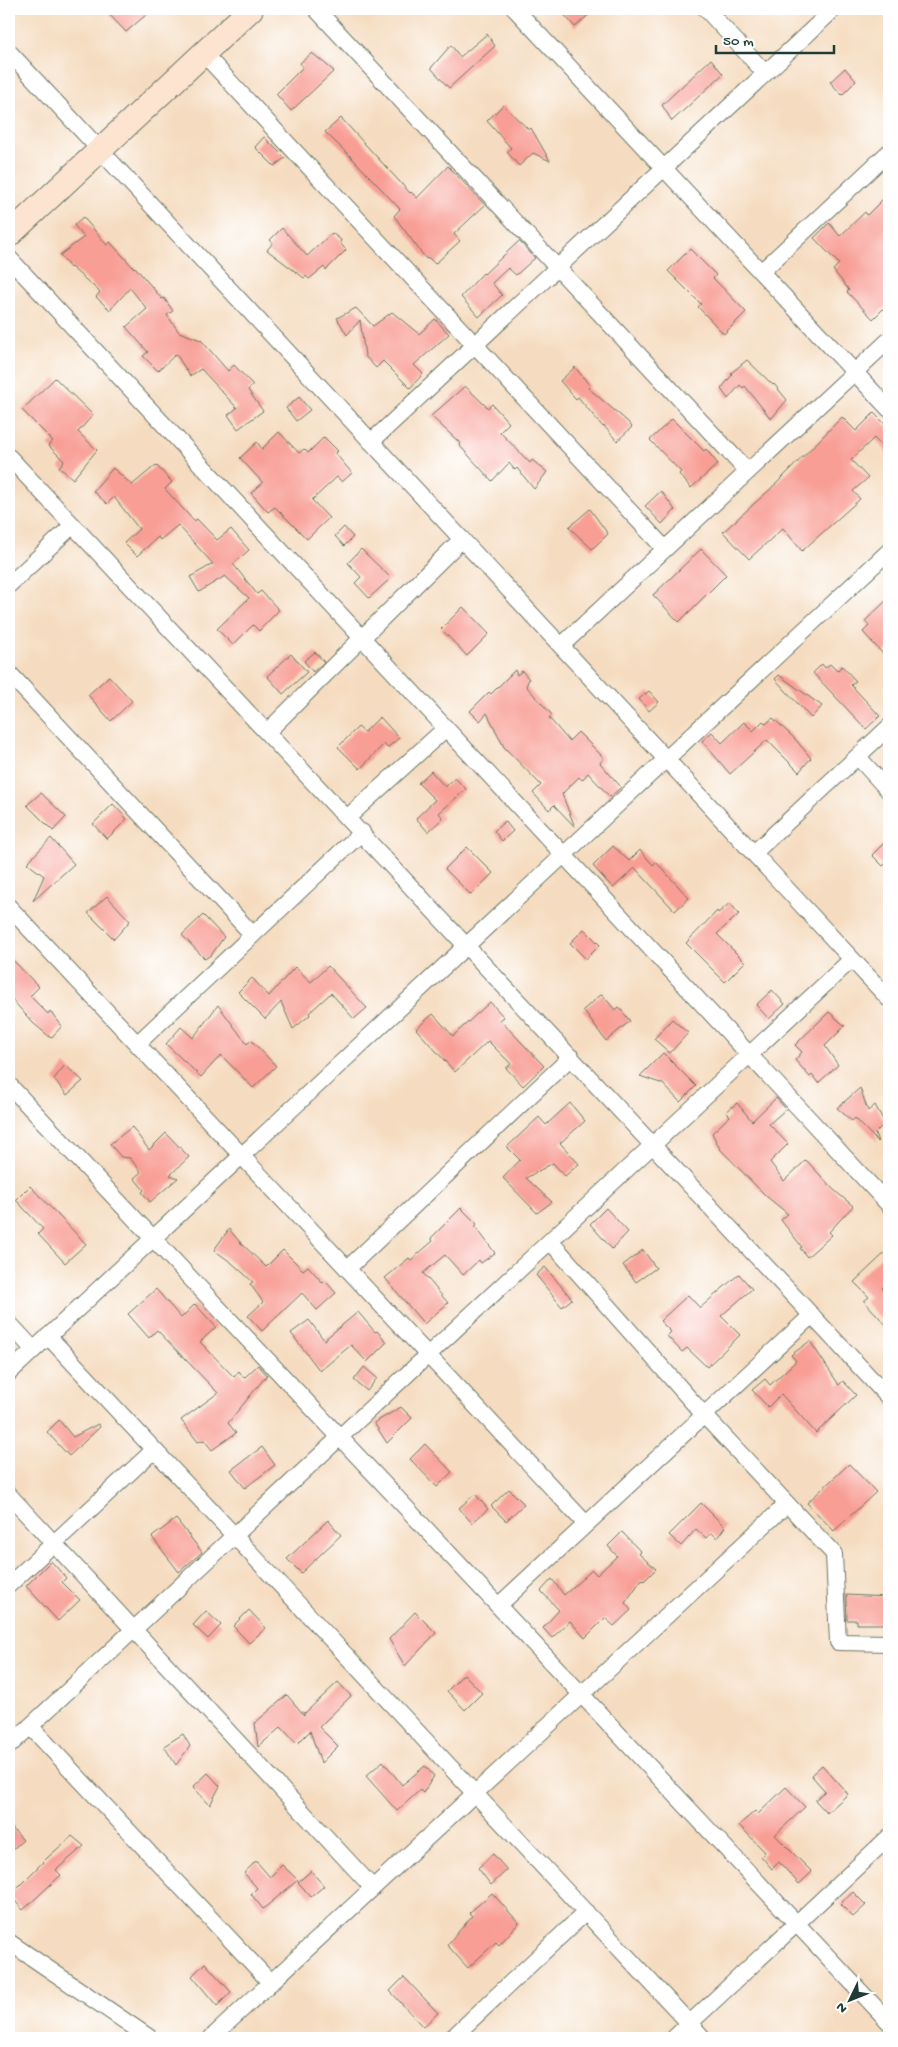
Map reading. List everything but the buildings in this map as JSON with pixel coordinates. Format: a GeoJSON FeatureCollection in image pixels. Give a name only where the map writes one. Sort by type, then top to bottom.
{"type":"FeatureCollection","features":[{"type":"Feature","properties":{"kind":"street"},"geometry":{"type":"LineString","coordinates":[[9,235],[251,9]]}},
{"type":"Feature","properties":{"kind":"street"},"geometry":{"type":"LineString","coordinates":[[316,9],[748,472]]}},
{"type":"Feature","properties":{"kind":"street"},"geometry":{"type":"LineString","coordinates":[[515,9],[889,409]]}},
{"type":"Feature","properties":{"kind":"street"},"geometry":{"type":"LineString","coordinates":[[706,9],[766,73]]}},
{"type":"Feature","properties":{"kind":"street"},"geometry":{"type":"LineString","coordinates":[[371,442],[834,9]]}},
{"type":"Feature","properties":{"kind":"street"},"geometry":{"type":"LineString","coordinates":[[9,52],[889,999]]}},
{"type":"Feature","properties":{"kind":"street"},"geometry":{"type":"LineString","coordinates":[[203,53],[665,549]]}},
{"type":"Feature","properties":{"kind":"street"},"geometry":{"type":"LineString","coordinates":[[761,272],[889,152]]}},
{"type":"Feature","properties":{"kind":"street"},"geometry":{"type":"LineString","coordinates":[[9,258],[889,1205]]}},
{"type":"Feature","properties":{"kind":"street"},"geometry":{"type":"LineString","coordinates":[[561,646],[889,340]]}},
{"type":"Feature","properties":{"kind":"street"},"geometry":{"type":"LineString","coordinates":[[9,457],[362,832],[466,946],[889,1398]]}},
{"type":"Feature","properties":{"kind":"street"},"geometry":{"type":"LineString","coordinates":[[9,586],[73,525]]}},
{"type":"Feature","properties":{"kind":"street"},"geometry":{"type":"LineString","coordinates":[[267,732],[462,539]]}},
{"type":"Feature","properties":{"kind":"street"},"geometry":{"type":"LineString","coordinates":[[9,1373],[889,551]]}},
{"type":"Feature","properties":{"kind":"street"},"geometry":{"type":"LineString","coordinates":[[9,673],[252,934]]}},
{"type":"Feature","properties":{"kind":"street"},"geometry":{"type":"LineString","coordinates":[[754,853],[889,727]]}},
{"type":"Feature","properties":{"kind":"street"},"geometry":{"type":"LineString","coordinates":[[347,818],[446,728]]}},
{"type":"Feature","properties":{"kind":"street"},"geometry":{"type":"LineString","coordinates":[[858,757],[889,791]]}},
{"type":"Feature","properties":{"kind":"street"},"geometry":{"type":"LineString","coordinates":[[137,1044],[362,832]]}},
{"type":"Feature","properties":{"kind":"street"},"geometry":{"type":"LineString","coordinates":[[9,907],[586,1524]]}},
{"type":"Feature","properties":{"kind":"street"},"geometry":{"type":"LineString","coordinates":[[9,1746],[852,959]]}},
{"type":"Feature","properties":{"kind":"street"},"geometry":{"type":"LineString","coordinates":[[347,1269],[571,1057]]}},
{"type":"Feature","properties":{"kind":"street"},"geometry":{"type":"LineString","coordinates":[[9,1085],[889,2022]]}},
{"type":"Feature","properties":{"kind":"street"},"geometry":{"type":"LineString","coordinates":[[550,1241],[704,1415],[834,1554],[838,1642],[889,1643]]}},
{"type":"Feature","properties":{"kind":"street"},"geometry":{"type":"LineString","coordinates":[[498,1606],[812,1316]]}},
{"type":"Feature","properties":{"kind":"street"},"geometry":{"type":"LineString","coordinates":[[9,1323],[34,1350]]}},
{"type":"Feature","properties":{"kind":"street"},"geometry":{"type":"LineString","coordinates":[[48,1336],[704,2038]]}},
{"type":"Feature","properties":{"kind":"street"},"geometry":{"type":"LineString","coordinates":[[9,1585],[154,1450]]}},
{"type":"Feature","properties":{"kind":"street"},"geometry":{"type":"LineString","coordinates":[[9,1495],[373,1888]]}},
{"type":"Feature","properties":{"kind":"street"},"geometry":{"type":"LineString","coordinates":[[211,2038],[787,1504]]}},
{"type":"Feature","properties":{"kind":"street"},"geometry":{"type":"LineString","coordinates":[[30,1726],[270,1983]]}},
{"type":"Feature","properties":{"kind":"street"},"geometry":{"type":"LineString","coordinates":[[674,2038],[889,1837]]}},
{"type":"Feature","properties":{"kind":"street"},"geometry":{"type":"LineString","coordinates":[[452,2038],[586,1912]]}},
{"type":"Feature","properties":{"kind":"street"},"geometry":{"type":"LineString","coordinates":[[9,1942],[150,2038]]}}]}
